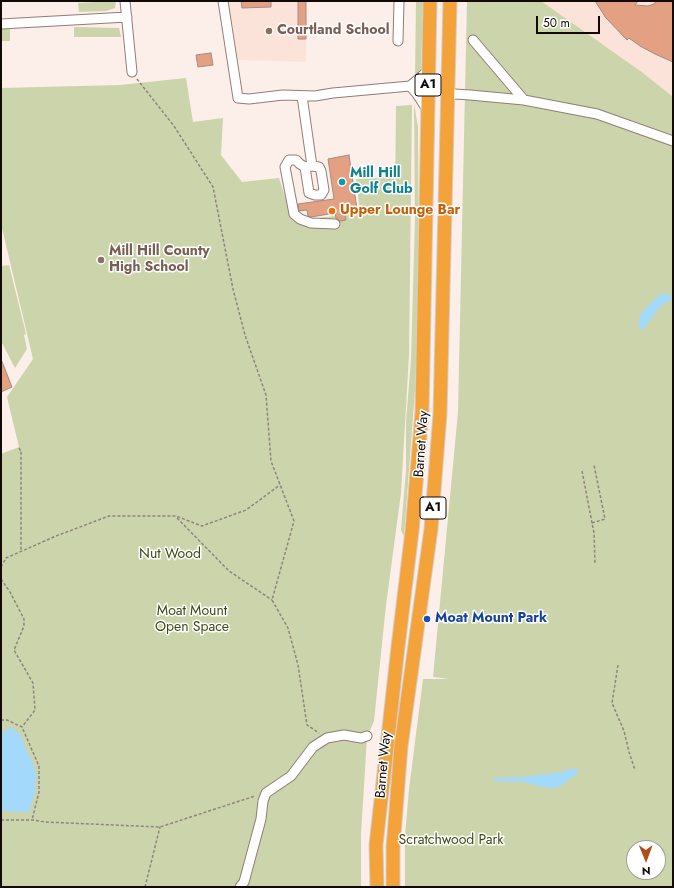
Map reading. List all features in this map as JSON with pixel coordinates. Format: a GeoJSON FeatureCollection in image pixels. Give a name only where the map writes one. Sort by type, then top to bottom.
{"type":"FeatureCollection","features":[{"type":"Feature","properties":{"kind":"highway","name":"Barnet Way"},"geometry":{"type":"LineString","coordinates":[[377,887],[376,845],[412,531],[422,412],[430,1]]}},
{"type":"Feature","properties":{"kind":"highway","name":"Barnet Way"},"geometry":{"type":"LineString","coordinates":[[393,887],[393,848],[401,746],[431,529],[440,414],[450,1]]}},
{"type":"Feature","properties":{"kind":"street"},"geometry":{"type":"LineString","coordinates":[[126,1],[132,72]]}},
{"type":"Feature","properties":{"kind":"street"},"geometry":{"type":"LineString","coordinates":[[222,1],[238,98],[249,99],[283,95],[315,96],[339,92],[410,86],[428,71]]}},
{"type":"Feature","properties":{"kind":"street"},"geometry":{"type":"LineString","coordinates":[[398,41],[399,1]]}},
{"type":"Feature","properties":{"kind":"street"},"geometry":{"type":"LineString","coordinates":[[1,24],[127,17]]}},
{"type":"Feature","properties":{"kind":"street"},"geometry":{"type":"LineString","coordinates":[[473,40],[524,100]]}},
{"type":"Feature","properties":{"kind":"street"},"geometry":{"type":"LineString","coordinates":[[410,86],[428,111]]}},
{"type":"Feature","properties":{"kind":"street"},"geometry":{"type":"LineString","coordinates":[[448,96],[455,94],[524,100],[597,114],[673,141]]}},
{"type":"Feature","properties":{"kind":"street"},"geometry":{"type":"LineString","coordinates":[[302,96],[309,166],[300,164],[296,160],[289,160],[285,167],[294,214],[300,219],[311,223],[335,224]]}},
{"type":"Feature","properties":{"kind":"street"},"geometry":{"type":"LineString","coordinates":[[240,887],[244,882],[261,819],[263,801],[266,793],[291,776],[313,747],[327,738],[344,736],[361,738],[367,736]]}},
{"type":"Feature","properties":{"kind":"path"},"geometry":{"type":"LineString","coordinates":[[132,72],[174,126],[213,187],[233,289],[245,335],[266,395],[271,461],[294,521],[272,600]]}},
{"type":"Feature","properties":{"kind":"path"},"geometry":{"type":"LineString","coordinates":[[19,448],[21,450],[21,551]]}},
{"type":"Feature","properties":{"kind":"path"},"geometry":{"type":"LineString","coordinates":[[592,523],[606,519],[594,464]]}},
{"type":"Feature","properties":{"kind":"path"},"geometry":{"type":"LineString","coordinates":[[582,471],[594,533],[595,564]]}},
{"type":"Feature","properties":{"kind":"path"},"geometry":{"type":"LineString","coordinates":[[1,567],[6,558],[56,536],[109,516],[176,516],[202,526],[246,510],[280,485]]}},
{"type":"Feature","properties":{"kind":"path"},"geometry":{"type":"LineString","coordinates":[[176,516],[229,571],[272,600],[288,628],[298,665],[307,725],[327,738]]}},
{"type":"Feature","properties":{"kind":"path"},"geometry":{"type":"LineString","coordinates":[[1,579],[24,618],[24,626],[14,650],[33,683],[35,710],[22,726]]}},
{"type":"Feature","properties":{"kind":"path"},"geometry":{"type":"LineString","coordinates":[[618,665],[612,703],[624,731],[635,770]]}},
{"type":"Feature","properties":{"kind":"path"},"geometry":{"type":"LineString","coordinates":[[1,720],[7,720],[22,726],[39,766],[39,792],[32,820]]}},
{"type":"Feature","properties":{"kind":"path"},"geometry":{"type":"LineString","coordinates":[[1,820],[32,820],[45,822],[160,827],[266,793]]}},
{"type":"Feature","properties":{"kind":"path"},"geometry":{"type":"LineString","coordinates":[[145,887],[160,827]]}},
{"type":"Feature","properties":{"kind":"shaded area","name":"Courtland School"},"geometry":{"type":"Polygon","coordinates":[[[228,1],[306,1],[306,62],[236,60],[228,1]]]}},
{"type":"Feature","properties":{"kind":"shaded area"},"geometry":{"type":"Polygon","coordinates":[[[483,1],[673,1],[673,109],[483,1]]]}},
{"type":"Feature","properties":{"kind":"green space"},"geometry":{"type":"Polygon","coordinates":[[[116,1],[115,8],[106,11],[79,12],[78,3],[116,1]]]}},
{"type":"Feature","properties":{"kind":"green space"},"geometry":{"type":"Polygon","coordinates":[[[416,1],[423,1],[421,72],[415,79],[416,1]]]}},
{"type":"Feature","properties":{"kind":"green space","name":"Scratchwood Park"},"geometry":{"type":"Polygon","coordinates":[[[467,1],[541,1],[643,73],[673,97],[673,887],[405,887],[405,836],[409,789],[423,679],[450,679],[433,677],[458,412],[467,1]]]}},
{"type":"Feature","properties":{"kind":"green space"},"geometry":{"type":"Polygon","coordinates":[[[74,27],[119,28],[121,37],[74,37],[74,27]]]}},
{"type":"Feature","properties":{"kind":"green space"},"geometry":{"type":"Polygon","coordinates":[[[1,29],[10,29],[10,41],[1,41],[1,29]]]}},
{"type":"Feature","properties":{"kind":"green space","name":"Nut Wood"},"geometry":{"type":"Polygon","coordinates":[[[186,78],[193,122],[223,118],[221,155],[242,182],[279,178],[293,221],[360,213],[356,179],[394,177],[395,195],[396,106],[412,105],[409,355],[401,493],[386,605],[374,721],[367,737],[361,834],[361,887],[1,887],[1,454],[19,447],[7,397],[33,359],[1,224],[1,88],[120,85],[186,78]]]}},
{"type":"Feature","properties":{"kind":"green space"},"geometry":{"type":"Polygon","coordinates":[[[414,103],[418,127],[419,279],[415,390],[404,536],[401,530],[406,470],[406,421],[411,360],[415,218],[414,103]]]}},
{"type":"Feature","properties":{"kind":"green space"},"geometry":{"type":"Polygon","coordinates":[[[9,265],[26,334],[24,335],[27,349],[15,368],[1,341],[1,266],[9,265]]]}},
{"type":"Feature","properties":{"kind":"water"},"geometry":{"type":"Polygon","coordinates":[[[667,293],[673,298],[660,307],[642,331],[638,324],[641,313],[659,295],[667,293]]]}},
{"type":"Feature","properties":{"kind":"water"},"geometry":{"type":"Polygon","coordinates":[[[11,727],[21,735],[36,773],[35,793],[29,812],[1,811],[1,733],[11,727]]]}},
{"type":"Feature","properties":{"kind":"water"},"geometry":{"type":"Polygon","coordinates":[[[570,769],[578,769],[579,772],[556,788],[542,787],[523,782],[493,781],[494,778],[523,777],[562,772],[570,769]]]}},
{"type":"Feature","properties":{"kind":"building"},"geometry":{"type":"Polygon","coordinates":[[[241,1],[271,1],[271,7],[242,8],[241,1]]]}},
{"type":"Feature","properties":{"kind":"building"},"geometry":{"type":"Polygon","coordinates":[[[298,1],[306,1],[306,39],[298,39],[298,1]]]}},
{"type":"Feature","properties":{"kind":"building"},"geometry":{"type":"Polygon","coordinates":[[[595,1],[638,1],[635,5],[648,6],[654,4],[656,1],[673,1],[673,62],[640,46],[629,38],[627,40],[606,18],[595,1]]]}},
{"type":"Feature","properties":{"kind":"building"},"geometry":{"type":"Polygon","coordinates":[[[211,53],[213,65],[198,67],[196,55],[211,53]]]}},
{"type":"Feature","properties":{"kind":"building","name":"Mill Hill Golf Club"},"geometry":{"type":"Polygon","coordinates":[[[349,155],[357,209],[344,211],[346,220],[340,221],[336,218],[335,213],[311,217],[308,216],[307,210],[299,211],[298,204],[334,199],[328,159],[349,155]]]}},
{"type":"Feature","properties":{"kind":"building"},"geometry":{"type":"Polygon","coordinates":[[[1,359],[12,387],[1,392],[1,359]]]}},
{"type":"Feature","properties":{"kind":"place","name":"Courtland School"},"geometry":{"type":"Point","coordinates":[269,31]}},
{"type":"Feature","properties":{"kind":"place","name":"Mill Hill Golf Club"},"geometry":{"type":"Point","coordinates":[342,182]}},
{"type":"Feature","properties":{"kind":"place","name":"Upper Lounge Bar"},"geometry":{"type":"Point","coordinates":[332,211]}},
{"type":"Feature","properties":{"kind":"place","name":"Mill Hill County High School"},"geometry":{"type":"Point","coordinates":[101,260]}},
{"type":"Feature","properties":{"kind":"place","name":"Moat Mount Park"},"geometry":{"type":"Point","coordinates":[427,619]}},
{"type":"Feature","properties":{"kind":"park label","name":"Moat Mount Open Space"},"geometry":{"type":"Point","coordinates":[192,620]}}]}
